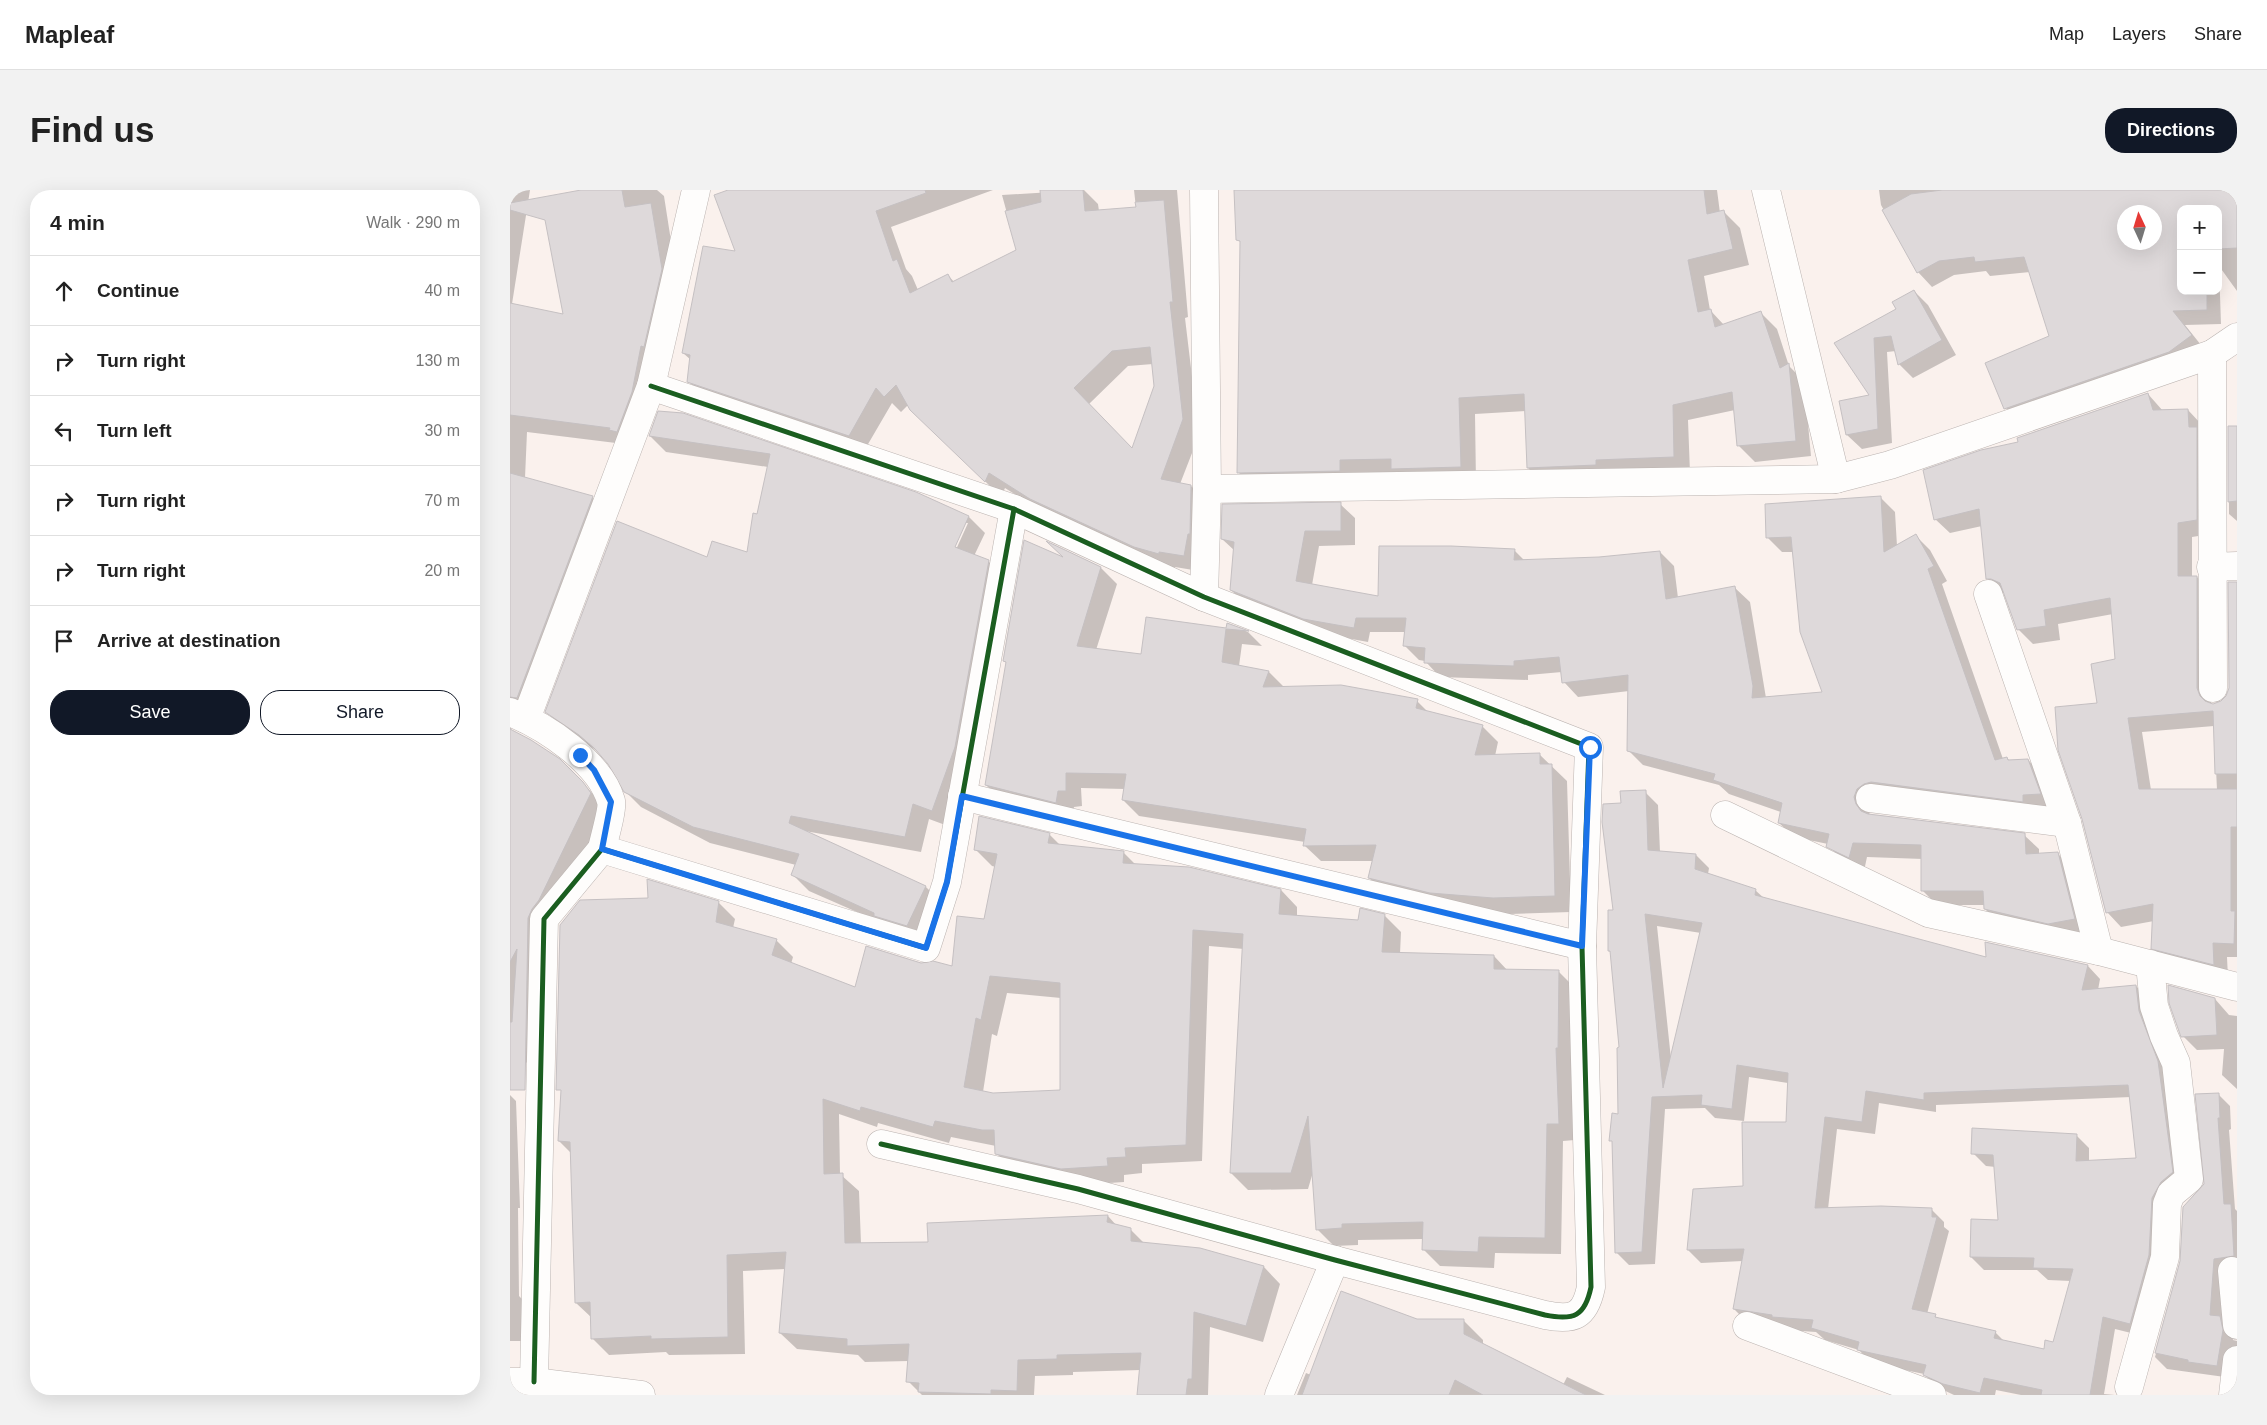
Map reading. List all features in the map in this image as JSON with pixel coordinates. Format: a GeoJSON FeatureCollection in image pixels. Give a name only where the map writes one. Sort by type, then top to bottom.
{"type":"FeatureCollection","features":[{"type":"Feature","properties":{"kind":"street"},"geometry":{"type":"LineString","coordinates":[[642,1395],[522,1382],[544,919],[602,849],[611,802],[594,770],[580,755],[518,715],[651,386],[696,190]]}},
{"type":"Feature","properties":{"kind":"street"},"geometry":{"type":"LineString","coordinates":[[1204,190],[1207,489],[1204,597]]}},
{"type":"Feature","properties":{"kind":"street"},"geometry":{"type":"LineString","coordinates":[[1766,190],[1836,479]]}},
{"type":"Feature","properties":{"kind":"street"},"geometry":{"type":"LineString","coordinates":[[1207,489],[1836,479],[1890,465],[2212,354],[2237,338]]}},
{"type":"Feature","properties":{"kind":"street"},"geometry":{"type":"LineString","coordinates":[[2212,354],[2224,566],[2213,688]]}},
{"type":"Feature","properties":{"kind":"street"},"geometry":{"type":"LineString","coordinates":[[651,386],[1014,509],[1204,597],[1590,747],[1582,946],[1591,1287],[1587,1305],[1576,1315],[1562,1318],[1336,1260],[1078,1188],[881,1144]]}},
{"type":"Feature","properties":{"kind":"street"},"geometry":{"type":"LineString","coordinates":[[602,849],[926,948],[947,882],[1014,509]]}},
{"type":"Feature","properties":{"kind":"street"},"geometry":{"type":"LineString","coordinates":[[1988,594],[2067,823],[2099,951]]}},
{"type":"Feature","properties":{"kind":"street"},"geometry":{"type":"LineString","coordinates":[[962,796],[1582,946]]}},
{"type":"Feature","properties":{"kind":"street"},"geometry":{"type":"LineString","coordinates":[[1870,798],[2067,823]]}},
{"type":"Feature","properties":{"kind":"street"},"geometry":{"type":"LineString","coordinates":[[1725,815],[1928,913],[2099,951],[2237,987]]}},
{"type":"Feature","properties":{"kind":"street"},"geometry":{"type":"LineString","coordinates":[[2129,1387],[2165,1257],[2167,1204],[2170,1194],[2189,1180],[2176,1063],[2154,1006],[2150,964]]}},
{"type":"Feature","properties":{"kind":"street"},"geometry":{"type":"LineString","coordinates":[[1278,1395],[1336,1260]]}},
{"type":"Feature","properties":{"kind":"street"},"geometry":{"type":"LineString","coordinates":[[2232,1271],[2237,1325]]}},
{"type":"Feature","properties":{"kind":"street"},"geometry":{"type":"LineString","coordinates":[[1746,1326],[1932,1395]]}},
{"type":"Feature","properties":{"kind":"street"},"geometry":{"type":"LineString","coordinates":[[2234,1395],[2237,1360]]}},
{"type":"Feature","properties":{"kind":"building"},"geometry":{"type":"Polygon","coordinates":[[[581,190],[622,190],[625,207],[651,203],[662,269],[644,347],[641,346],[632,392],[617,432],[609,430],[610,428],[510,415],[510,303],[563,314],[545,220],[510,210],[510,203],[581,190]]]}},
{"type":"Feature","properties":{"kind":"building"},"geometry":{"type":"Polygon","coordinates":[[[728,190],[925,190],[926,193],[876,211],[893,261],[897,259],[910,293],[948,274],[952,282],[1016,250],[1005,211],[1041,202],[1040,190],[1083,190],[1085,211],[1136,207],[1135,202],[1164,200],[1173,302],[1170,302],[1183,419],[1161,479],[1191,485],[1190,534],[1188,534],[1184,556],[1159,552],[1159,554],[1134,547],[1030,499],[989,473],[985,482],[910,410],[896,385],[884,397],[876,388],[849,436],[687,382],[690,355],[682,353],[703,246],[735,251],[714,195],[728,190]],[[1150,347],[1112,351],[1074,388],[1132,448],[1154,386],[1150,347]]]}},
{"type":"Feature","properties":{"kind":"building"},"geometry":{"type":"Polygon","coordinates":[[[1234,190],[1704,190],[1707,214],[1724,210],[1733,249],[1688,260],[1698,312],[1711,309],[1715,327],[1761,311],[1780,368],[1789,363],[1796,441],[1737,446],[1732,392],[1673,405],[1674,457],[1596,460],[1596,465],[1527,468],[1524,394],[1459,398],[1461,467],[1391,469],[1391,459],[1340,460],[1340,471],[1237,473],[1240,241],[1236,240],[1234,190]]]}},
{"type":"Feature","properties":{"kind":"building"},"geometry":{"type":"Polygon","coordinates":[[[1942,190],[2237,190],[2237,248],[2222,249],[2222,205],[2177,205],[2177,295],[2207,295],[2207,310],[2173,311],[2192,335],[2169,352],[2004,409],[1985,363],[2049,336],[2024,257],[1975,262],[1974,257],[1939,261],[1917,273],[1882,210],[1911,194],[1942,190]]]}},
{"type":"Feature","properties":{"kind":"building"},"geometry":{"type":"Polygon","coordinates":[[[1914,290],[1942,340],[1898,365],[1891,336],[1874,338],[1878,429],[1846,435],[1839,401],[1869,395],[1834,343],[1896,309],[1892,302],[1914,290]]]}},
{"type":"Feature","properties":{"kind":"building"},"geometry":{"type":"Polygon","coordinates":[[[2148,393],[2153,410],[2188,409],[2189,427],[2197,427],[2197,520],[2178,523],[2178,576],[2197,576],[2197,688],[2200,696],[2205,701],[2213,704],[2221,701],[2226,696],[2229,688],[2228,582],[2237,582],[2237,774],[2215,774],[2213,711],[2128,718],[2139,789],[2237,789],[2237,827],[2231,827],[2231,911],[2235,911],[2234,944],[2213,943],[2214,965],[2151,949],[2153,904],[2106,913],[2082,819],[2058,750],[2055,707],[2097,703],[2091,664],[2115,659],[2110,598],[2044,610],[2046,626],[2017,630],[2000,583],[1986,579],[1979,509],[1934,520],[1923,470],[1981,450],[2018,442],[2017,438],[2148,393]]]}},
{"type":"Feature","properties":{"kind":"building"},"geometry":{"type":"Polygon","coordinates":[[[658,411],[683,413],[916,492],[969,516],[955,547],[989,560],[955,747],[932,811],[913,804],[905,837],[791,816],[789,823],[926,886],[907,926],[874,916],[874,913],[791,875],[799,854],[693,827],[624,792],[608,764],[595,749],[579,735],[545,712],[617,521],[707,557],[712,541],[747,552],[753,513],[757,514],[770,454],[649,436],[658,411]]]}},
{"type":"Feature","properties":{"kind":"building"},"geometry":{"type":"Polygon","coordinates":[[[2228,426],[2237,426],[2237,501],[2228,502],[2228,426]]]}},
{"type":"Feature","properties":{"kind":"building"},"geometry":{"type":"Polygon","coordinates":[[[510,473],[593,496],[517,698],[510,697],[510,473]]]}},
{"type":"Feature","properties":{"kind":"building"},"geometry":{"type":"Polygon","coordinates":[[[1881,496],[1884,552],[1916,534],[1934,566],[1928,569],[1995,760],[2007,757],[2008,760],[2028,759],[2041,794],[2023,795],[2023,802],[1871,782],[1857,789],[1854,797],[1856,804],[1861,811],[1868,814],[2025,833],[2026,854],[2058,852],[2075,919],[2048,924],[1984,909],[1983,891],[1921,891],[1921,845],[1853,843],[1849,858],[1826,847],[1829,834],[1778,823],[1782,803],[1713,780],[1715,774],[1627,751],[1628,675],[1562,683],[1559,657],[1514,661],[1514,666],[1424,663],[1425,648],[1403,646],[1406,618],[1356,618],[1354,628],[1303,619],[1230,590],[1234,542],[1221,539],[1222,504],[1341,502],[1341,531],[1305,531],[1296,581],[1378,596],[1379,546],[1451,546],[1515,549],[1514,560],[1599,557],[1660,551],[1666,599],[1735,586],[1753,686],[1752,698],[1822,692],[1800,632],[1791,537],[1766,538],[1765,504],[1881,496]]]}},
{"type":"Feature","properties":{"kind":"building"},"geometry":{"type":"Polygon","coordinates":[[[1024,540],[1063,557],[1046,541],[1101,567],[1077,646],[1141,654],[1146,617],[1226,628],[1227,623],[1249,631],[1226,629],[1222,662],[1269,671],[1263,687],[1341,685],[1418,699],[1416,708],[1483,725],[1475,755],[1540,753],[1540,764],[1552,764],[1555,896],[1493,898],[1430,893],[1368,878],[1376,845],[1303,846],[1306,829],[1122,800],[1126,774],[1066,773],[1066,791],[1058,791],[1056,803],[985,785],[1006,662],[1003,661],[1024,540]]]}},
{"type":"Feature","properties":{"kind":"building"},"geometry":{"type":"Polygon","coordinates":[[[510,729],[560,759],[591,793],[539,900],[528,918],[525,1090],[510,1090],[510,1022],[512,1022],[517,949],[510,962],[510,729]]]}},
{"type":"Feature","properties":{"kind":"building"},"geometry":{"type":"Polygon","coordinates":[[[1646,790],[1648,850],[1696,854],[1695,869],[1756,889],[1755,895],[1986,957],[1985,942],[2088,965],[2082,990],[2136,985],[2139,1011],[2158,1061],[2173,1172],[2161,1182],[2152,1198],[2149,1255],[2130,1324],[2103,1317],[2090,1395],[2041,1395],[2042,1390],[1984,1378],[1980,1393],[1943,1384],[1923,1375],[1926,1365],[1857,1350],[1859,1342],[1811,1328],[1813,1320],[1772,1317],[1772,1315],[1733,1309],[1744,1249],[1687,1250],[1693,1189],[1743,1186],[1742,1122],[1786,1122],[1788,1073],[1737,1065],[1732,1109],[1701,1105],[1702,1095],[1652,1097],[1642,1252],[1615,1253],[1612,1141],[1609,1141],[1612,1113],[1618,1114],[1617,1048],[1619,1047],[1610,951],[1608,951],[1608,910],[1613,910],[1602,822],[1603,804],[1621,803],[1620,791],[1646,790]],[[1645,914],[1663,1088],[1702,923],[1645,914]],[[2128,1085],[1924,1093],[1924,1100],[1866,1091],[1862,1122],[1825,1117],[1815,1208],[1881,1206],[1932,1208],[1932,1217],[1937,1217],[1912,1309],[1936,1314],[1935,1317],[1996,1331],[1994,1338],[2044,1349],[2045,1340],[2053,1342],[2073,1269],[2033,1268],[2034,1258],[1970,1257],[1971,1219],[1998,1220],[1993,1155],[1971,1154],[1972,1128],[2077,1134],[2076,1161],[2136,1158],[2128,1085]]]}},
{"type":"Feature","properties":{"kind":"building"},"geometry":{"type":"Polygon","coordinates":[[[979,816],[1050,833],[1048,843],[1124,851],[1123,863],[1189,867],[1281,889],[1279,914],[1358,920],[1360,908],[1385,914],[1382,952],[1494,955],[1494,969],[1559,970],[1558,1048],[1556,1048],[1559,1124],[1547,1124],[1545,1238],[1479,1237],[1478,1252],[1422,1250],[1423,1222],[1342,1224],[1342,1228],[1316,1230],[1308,1116],[1291,1173],[1230,1173],[1243,934],[1193,930],[1186,1145],[1125,1148],[1126,1157],[1107,1158],[1108,1166],[1061,1169],[995,1154],[994,1130],[982,1130],[935,1121],[933,1127],[861,1107],[860,1111],[823,1099],[824,1174],[843,1173],[845,1243],[928,1242],[927,1223],[1108,1215],[1107,1222],[1131,1228],[1131,1241],[1200,1248],[1264,1266],[1246,1326],[1194,1312],[1192,1379],[1188,1379],[1186,1395],[1137,1395],[1141,1353],[1057,1355],[1057,1359],[1018,1360],[1017,1391],[991,1390],[991,1394],[918,1392],[919,1383],[906,1382],[909,1344],[847,1346],[847,1339],[779,1333],[786,1252],[727,1255],[728,1337],[651,1339],[651,1336],[591,1339],[590,1302],[575,1303],[570,1142],[558,1141],[561,1090],[556,1090],[560,925],[580,900],[648,898],[647,879],[719,901],[716,922],[777,939],[772,955],[855,987],[866,946],[921,963],[933,961],[952,966],[957,916],[984,919],[997,854],[974,850],[979,816]],[[990,976],[981,1020],[976,1018],[964,1087],[993,1093],[1060,1090],[1060,983],[990,976]]]}},
{"type":"Feature","properties":{"kind":"building"},"geometry":{"type":"Polygon","coordinates":[[[2168,985],[2215,998],[2217,1035],[2181,1037],[2169,1003],[2168,985]]]}},
{"type":"Feature","properties":{"kind":"building"},"geometry":{"type":"Polygon","coordinates":[[[2219,1093],[2220,1118],[2218,1118],[2224,1204],[2231,1204],[2234,1256],[2214,1259],[2210,1315],[2220,1316],[2223,1330],[2217,1366],[2188,1362],[2188,1360],[2155,1353],[2180,1261],[2183,1207],[2204,1184],[2195,1094],[2219,1093]]]}},
{"type":"Feature","properties":{"kind":"building"},"geometry":{"type":"Polygon","coordinates":[[[1341,1291],[1417,1319],[1464,1319],[1464,1334],[1586,1395],[1483,1395],[1455,1380],[1449,1395],[1302,1395],[1341,1291]]]}},
{"type":"Feature","properties":{"kind":"cycle path"},"geometry":{"type":"LineString","coordinates":[[651,386],[1014,509],[1204,597],[1589,747],[1582,946],[1591,1287],[1585,1304],[1577,1314],[1564,1317],[1545,1315],[1335,1260],[1078,1189],[881,1144]]}},
{"type":"Feature","properties":{"kind":"cycle path"},"geometry":{"type":"LineString","coordinates":[[534,1382],[544,919],[602,849],[926,948],[947,882],[1014,509]]}},
{"type":"Feature","properties":{"kind":"route"},"geometry":{"type":"LineString","coordinates":[[580,755],[594,770],[611,802],[602,849],[926,948],[947,882],[962,796],[1582,946],[1590,747]]}}]}
